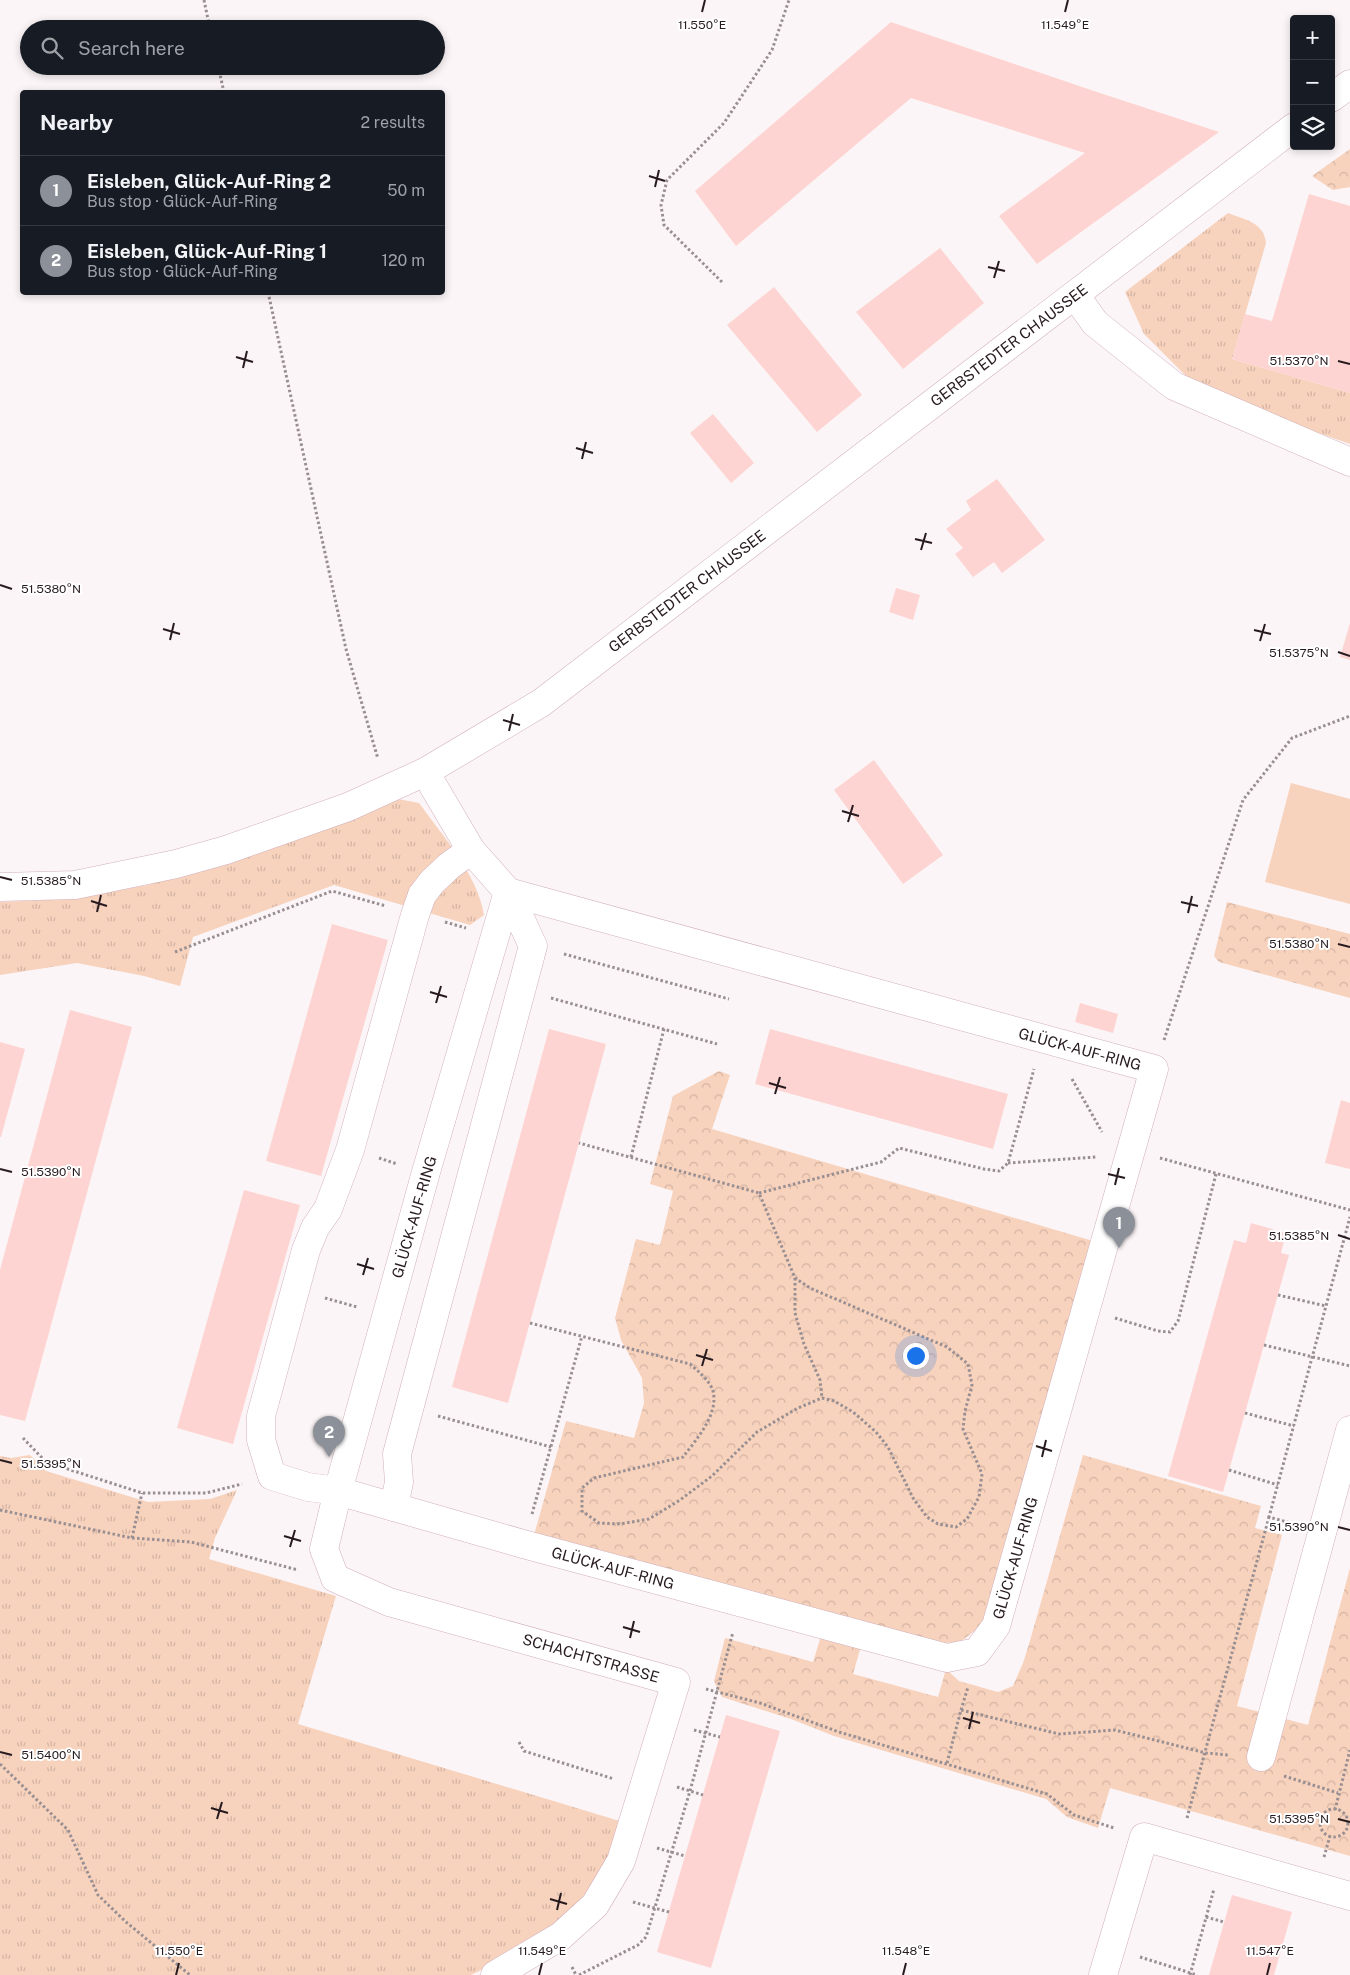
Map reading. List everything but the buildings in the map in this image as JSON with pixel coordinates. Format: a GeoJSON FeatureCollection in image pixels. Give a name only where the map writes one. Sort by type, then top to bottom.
{"type":"FeatureCollection","features":[{"type":"Feature","properties":{"kind":"street"},"geometry":{"type":"LineString","coordinates":[[1335,95],[1350,84]]}},
{"type":"Feature","properties":{"kind":"street","name":"GERBSTEDTER CHAUSSEE"},"geometry":{"type":"LineString","coordinates":[[0,887],[75,885],[176,864],[226,850],[348,807],[425,772],[541,703],[1290,129]]}},
{"type":"Feature","properties":{"kind":"street"},"geometry":{"type":"LineString","coordinates":[[1074,295],[1095,323],[1174,386],[1350,462]]}},
{"type":"Feature","properties":{"kind":"street"},"geometry":{"type":"LineString","coordinates":[[394,1507],[399,1482],[396,1454],[534,946],[508,892],[470,850],[425,772]]}},
{"type":"Feature","properties":{"kind":"street"},"geometry":{"type":"LineString","coordinates":[[335,1578],[324,1549],[338,1491],[308,1487],[272,1476],[262,1440],[260,1416],[306,1250],[315,1228],[328,1209],[350,1150],[422,895],[432,882],[449,866],[470,850]]}},
{"type":"Feature","properties":{"kind":"street","name":"GLÜCK-AUF-RING"},"geometry":{"type":"LineString","coordinates":[[508,892],[1154,1069],[996,1626],[977,1652],[948,1658],[523,1544],[338,1491],[429,1163],[508,892]]}},
{"type":"Feature","properties":{"kind":"street"},"geometry":{"type":"LineString","coordinates":[[1261,1757],[1350,1430]]}},
{"type":"Feature","properties":{"kind":"street","name":"SCHACHTSTRASSE"},"geometry":{"type":"LineString","coordinates":[[335,1578],[389,1602],[676,1682],[621,1861],[595,1905],[561,1936],[495,1975]]}},
{"type":"Feature","properties":{"kind":"street"},"geometry":{"type":"LineString","coordinates":[[1103,1975],[1144,1837],[1350,1896]]}},
{"type":"Feature","properties":{"kind":"path"},"geometry":{"type":"LineString","coordinates":[[204,0],[208,20]]}},
{"type":"Feature","properties":{"kind":"path"},"geometry":{"type":"LineString","coordinates":[[722,282],[664,225],[661,206],[667,180],[724,123],[772,50],[789,0]]}},
{"type":"Feature","properties":{"kind":"path"},"geometry":{"type":"LineString","coordinates":[[220,75],[224,90]]}},
{"type":"Feature","properties":{"kind":"path"},"geometry":{"type":"LineString","coordinates":[[269,295],[346,649],[387,789]]}},
{"type":"Feature","properties":{"kind":"path"},"geometry":{"type":"LineString","coordinates":[[1154,1069],[1243,800],[1292,738],[1350,716]]}},
{"type":"Feature","properties":{"kind":"path"},"geometry":{"type":"LineString","coordinates":[[175,952],[332,891],[415,915],[496,935]]}},
{"type":"Feature","properties":{"kind":"path"},"geometry":{"type":"LineString","coordinates":[[534,946],[730,999]]}},
{"type":"Feature","properties":{"kind":"path"},"geometry":{"type":"LineString","coordinates":[[522,990],[717,1044]]}},
{"type":"Feature","properties":{"kind":"path"},"geometry":{"type":"LineString","coordinates":[[632,1157],[664,1029]]}},
{"type":"Feature","properties":{"kind":"path"},"geometry":{"type":"LineString","coordinates":[[1049,1040],[1108,1143],[1350,1210]]}},
{"type":"Feature","properties":{"kind":"path"},"geometry":{"type":"LineString","coordinates":[[579,1143],[759,1193],[881,1162],[899,1148],[999,1171],[1008,1163],[1049,1040]]}},
{"type":"Feature","properties":{"kind":"path"},"geometry":{"type":"LineString","coordinates":[[1008,1163],[1103,1157],[1131,1150]]}},
{"type":"Feature","properties":{"kind":"path"},"geometry":{"type":"LineString","coordinates":[[1086,1310],[1158,1331],[1170,1332],[1178,1321],[1216,1174]]}},
{"type":"Feature","properties":{"kind":"path"},"geometry":{"type":"LineString","coordinates":[[759,1193],[795,1278],[795,1313],[804,1344],[820,1380],[822,1398]]}},
{"type":"Feature","properties":{"kind":"path"},"geometry":{"type":"LineString","coordinates":[[1179,1848],[1350,1217]]}},
{"type":"Feature","properties":{"kind":"path"},"geometry":{"type":"LineString","coordinates":[[530,1323],[690,1364],[702,1375],[713,1390],[714,1408],[702,1430],[683,1457],[594,1478],[582,1488],[582,1511],[599,1523],[620,1524],[649,1519],[680,1500],[712,1476],[757,1432],[798,1408],[822,1398],[834,1401],[853,1412],[876,1432],[888,1447],[913,1498],[928,1517],[938,1524],[956,1527],[967,1519],[979,1497],[982,1474],[963,1429],[965,1411],[972,1384],[968,1364],[948,1347],[810,1288],[795,1278]]}},
{"type":"Feature","properties":{"kind":"path"},"geometry":{"type":"LineString","coordinates":[[295,1291],[387,1315]]}},
{"type":"Feature","properties":{"kind":"path"},"geometry":{"type":"LineString","coordinates":[[1278,1295],[1326,1306]]}},
{"type":"Feature","properties":{"kind":"path"},"geometry":{"type":"LineString","coordinates":[[523,1544],[582,1336]]}},
{"type":"Feature","properties":{"kind":"path"},"geometry":{"type":"LineString","coordinates":[[1264,1345],[1350,1366]]}},
{"type":"Feature","properties":{"kind":"path"},"geometry":{"type":"LineString","coordinates":[[408,1407],[551,1447]]}},
{"type":"Feature","properties":{"kind":"path"},"geometry":{"type":"LineString","coordinates":[[1245,1414],[1294,1426]]}},
{"type":"Feature","properties":{"kind":"path"},"geometry":{"type":"LineString","coordinates":[[23,1438],[46,1462],[142,1493],[206,1493],[272,1476]]}},
{"type":"Feature","properties":{"kind":"path"},"geometry":{"type":"LineString","coordinates":[[1229,1470],[1278,1485]]}},
{"type":"Feature","properties":{"kind":"path"},"geometry":{"type":"LineString","coordinates":[[132,1538],[142,1493]]}},
{"type":"Feature","properties":{"kind":"path"},"geometry":{"type":"LineString","coordinates":[[0,1510],[132,1538],[192,1542],[335,1578]]}},
{"type":"Feature","properties":{"kind":"path"},"geometry":{"type":"LineString","coordinates":[[1269,1517],[1323,1531]]}},
{"type":"Feature","properties":{"kind":"path"},"geometry":{"type":"LineString","coordinates":[[579,1975],[638,1945],[646,1937],[688,1800],[740,1602]]}},
{"type":"Feature","properties":{"kind":"path"},"geometry":{"type":"LineString","coordinates":[[676,1682],[760,1703],[839,1732],[1047,1794],[1074,1815],[1144,1837]]}},
{"type":"Feature","properties":{"kind":"path"},"geometry":{"type":"LineString","coordinates":[[947,1763],[961,1710],[1059,1734],[1115,1730],[1206,1753],[1261,1757],[1285,1776],[1338,1793]]}},
{"type":"Feature","properties":{"kind":"path"},"geometry":{"type":"LineString","coordinates":[[519,1742],[524,1752],[644,1788]]}},
{"type":"Feature","properties":{"kind":"path"},"geometry":{"type":"LineString","coordinates":[[1335,1810],[1350,1750]]}},
{"type":"Feature","properties":{"kind":"path"},"geometry":{"type":"LineString","coordinates":[[0,1764],[68,1830],[98,1895],[126,1922],[190,1975]]}},
{"type":"Feature","properties":{"kind":"path"},"geometry":{"type":"LineString","coordinates":[[1335,1810],[1341,1811],[1346,1816],[1348,1822],[1348,1830],[1337,1837],[1324,1833],[1320,1821],[1328,1811],[1335,1810]]}},
{"type":"Feature","properties":{"kind":"path"},"geometry":{"type":"LineString","coordinates":[[1190,1974],[1223,1860]]}},
{"type":"Feature","properties":{"kind":"path"},"geometry":{"type":"LineString","coordinates":[[1206,1917],[1224,1922]]}},
{"type":"Feature","properties":{"kind":"path"},"geometry":{"type":"LineString","coordinates":[[1111,1948],[1197,1975]]}},
{"type":"Feature","properties":{"kind":"green space"},"geometry":{"type":"Polygon","coordinates":[[[1350,149],[1350,187],[1333,190],[1312,176],[1350,149]]]}},
{"type":"Feature","properties":{"kind":"green space"},"geometry":{"type":"Polygon","coordinates":[[[1228,213],[1258,226],[1262,230],[1266,243],[1232,359],[1350,393],[1350,444],[1282,420],[1186,376],[1144,334],[1125,292],[1228,213]]]}},
{"type":"Feature","properties":{"kind":"green space"},"geometry":{"type":"Polygon","coordinates":[[[1291,783],[1350,799],[1350,904],[1265,882],[1291,783]]]}},
{"type":"Feature","properties":{"kind":"green space"},"geometry":{"type":"Polygon","coordinates":[[[398,799],[419,803],[467,870],[475,885],[484,915],[470,925],[334,885],[193,937],[180,986],[144,976],[77,963],[0,975],[0,902],[65,899],[148,885],[297,840],[398,799]]]}},
{"type":"Feature","properties":{"kind":"green space"},"geometry":{"type":"Polygon","coordinates":[[[1227,902],[1350,934],[1350,998],[1219,962],[1214,956],[1227,902]]]}},
{"type":"Feature","properties":{"kind":"green space"},"geometry":{"type":"Polygon","coordinates":[[[719,1071],[730,1075],[712,1129],[1093,1241],[993,1595],[981,1626],[960,1642],[926,1644],[534,1535],[566,1421],[634,1438],[644,1403],[642,1378],[621,1340],[615,1318],[636,1239],[660,1245],[673,1191],[650,1184],[673,1096],[719,1071]]]}},
{"type":"Feature","properties":{"kind":"green space"},"geometry":{"type":"Polygon","coordinates":[[[30,1455],[46,1471],[148,1502],[210,1499],[237,1490],[215,1538],[209,1559],[336,1596],[298,1724],[623,1822],[599,1877],[572,1913],[526,1948],[471,1975],[0,1975],[0,1456],[11,1458],[30,1455]]]}},
{"type":"Feature","properties":{"kind":"green space"},"geometry":{"type":"Polygon","coordinates":[[[1083,1455],[1261,1506],[1255,1528],[1282,1535],[1237,1706],[1308,1725],[1350,1568],[1350,1856],[1110,1788],[1098,1828],[1067,1817],[1046,1799],[834,1736],[791,1719],[722,1697],[714,1681],[725,1638],[813,1662],[821,1636],[861,1646],[853,1674],[938,1697],[946,1669],[959,1681],[998,1692],[1013,1686],[1029,1644],[1083,1455]]]}},
{"type":"Feature","properties":{"kind":"place","name":"Eisleben, Glück-Auf-Ring 2"},"geometry":{"type":"Point","coordinates":[1119,1248]}},
{"type":"Feature","properties":{"kind":"place","name":"Eisleben, Glück-Auf-Ring 1"},"geometry":{"type":"Point","coordinates":[329,1457]}}]}
